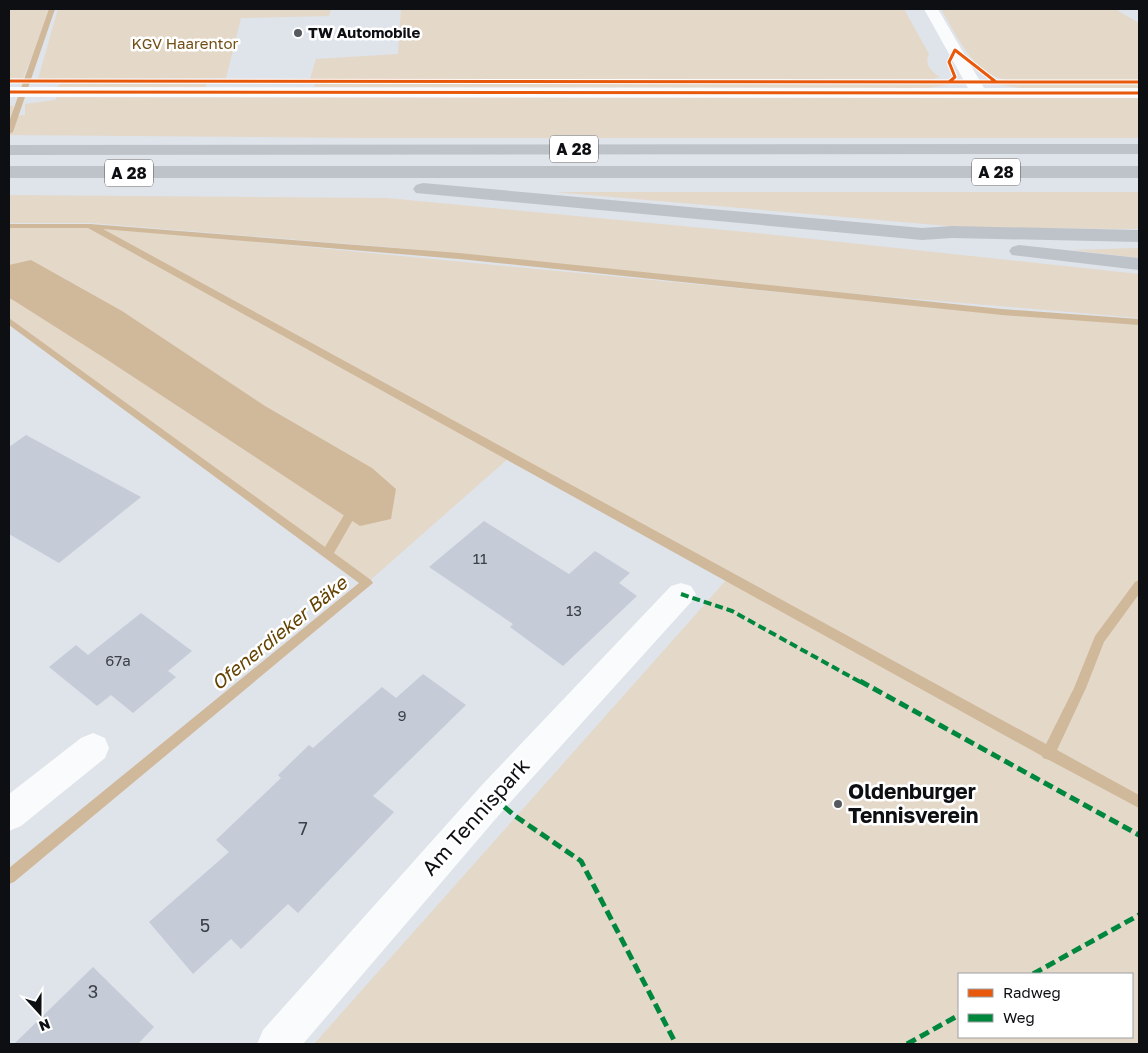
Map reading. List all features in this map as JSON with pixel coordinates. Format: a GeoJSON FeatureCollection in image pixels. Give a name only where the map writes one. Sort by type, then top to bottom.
{"type":"FeatureCollection","features":[{"type":"Feature","properties":{"kind":"highway","name":"A 28"},"geometry":{"type":"LineString","coordinates":[[9,150],[1139,149]]}},
{"type":"Feature","properties":{"kind":"highway","name":"A 28"},"geometry":{"type":"LineString","coordinates":[[9,172],[1139,172]]}},
{"type":"Feature","properties":{"kind":"highway"},"geometry":{"type":"LineString","coordinates":[[250,173],[355,185],[477,193],[922,234],[952,232],[1050,236],[1139,236]]}},
{"type":"Feature","properties":{"kind":"highway"},"geometry":{"type":"LineString","coordinates":[[922,234],[953,244],[1139,264]]}},
{"type":"Feature","properties":{"kind":"street"},"geometry":{"type":"LineString","coordinates":[[931,9],[979,93]]}},
{"type":"Feature","properties":{"kind":"street"},"geometry":{"type":"LineString","coordinates":[[9,92],[1139,93]]}},
{"type":"Feature","properties":{"kind":"street","name":"Am Tennispark"},"geometry":{"type":"LineString","coordinates":[[277,1044],[493,797],[681,594]]}},
{"type":"Feature","properties":{"kind":"street"},"geometry":{"type":"LineString","coordinates":[[9,816],[93,748]]}},
{"type":"Feature","properties":{"kind":"green space"},"geometry":{"type":"Polygon","coordinates":[[[9,9],[52,9],[23,78],[9,78],[9,9]]]}},
{"type":"Feature","properties":{"kind":"green space","name":"KGV Haarentor"},"geometry":{"type":"Polygon","coordinates":[[[58,9],[331,9],[329,16],[241,18],[226,78],[38,79],[58,9]]]}},
{"type":"Feature","properties":{"kind":"green space"},"geometry":{"type":"Polygon","coordinates":[[[401,9],[904,9],[929,54],[927,61],[929,67],[940,77],[932,79],[310,79],[316,59],[398,54],[401,9]]]}},
{"type":"Feature","properties":{"kind":"green space"},"geometry":{"type":"Polygon","coordinates":[[[941,9],[1115,9],[1139,23],[1139,80],[1007,80],[995,77],[985,71],[967,52],[941,9]]]}},
{"type":"Feature","properties":{"kind":"green space"},"geometry":{"type":"Polygon","coordinates":[[[60,84],[207,84],[205,87],[57,87],[60,84]]]}},
{"type":"Feature","properties":{"kind":"green space"},"geometry":{"type":"Polygon","coordinates":[[[315,84],[953,84],[927,88],[314,87],[315,84]]]}},
{"type":"Feature","properties":{"kind":"green space"},"geometry":{"type":"Polygon","coordinates":[[[996,84],[1139,84],[1139,88],[1020,88],[996,84]]]}},
{"type":"Feature","properties":{"kind":"green space"},"geometry":{"type":"Polygon","coordinates":[[[57,97],[1139,98],[1139,138],[367,138],[9,135],[9,105],[13,106],[15,116],[25,115],[25,104],[55,100],[57,97]]]}},
{"type":"Feature","properties":{"kind":"green space"},"geometry":{"type":"Polygon","coordinates":[[[554,192],[1139,192],[1139,229],[972,228],[554,192]]]}},
{"type":"Feature","properties":{"kind":"green space"},"geometry":{"type":"Polygon","coordinates":[[[9,195],[387,198],[766,234],[1139,274],[1139,318],[857,294],[399,248],[91,223],[9,223],[9,195]]]}},
{"type":"Feature","properties":{"kind":"green space"},"geometry":{"type":"Polygon","coordinates":[[[9,226],[90,226],[1036,317],[1139,324],[1139,1044],[314,1044],[728,578],[510,457],[367,583],[9,321],[9,226]]]}},
{"type":"Feature","properties":{"kind":"green space"},"geometry":{"type":"Polygon","coordinates":[[[1139,248],[1139,258],[1072,250],[1139,248]]]}},
{"type":"Feature","properties":{"kind":"shaded area"},"geometry":{"type":"Polygon","coordinates":[[[31,260],[122,311],[265,406],[372,468],[396,489],[391,519],[360,526],[106,359],[9,298],[9,265],[31,260]]]}},
{"type":"Feature","properties":{"kind":"building"},"geometry":{"type":"Polygon","coordinates":[[[26,435],[141,497],[59,563],[9,534],[9,447],[26,435]]]}},
{"type":"Feature","properties":{"kind":"building"},"geometry":{"type":"Polygon","coordinates":[[[484,521],[569,574],[595,551],[630,573],[619,583],[637,596],[563,666],[510,627],[513,624],[429,567],[484,521]]]}},
{"type":"Feature","properties":{"kind":"building"},"geometry":{"type":"Polygon","coordinates":[[[141,613],[192,651],[168,671],[176,677],[133,713],[111,695],[97,706],[49,667],[76,645],[88,655],[141,613]]]}},
{"type":"Feature","properties":{"kind":"building"},"geometry":{"type":"Polygon","coordinates":[[[423,674],[466,705],[373,796],[394,812],[298,913],[288,904],[241,949],[231,939],[193,974],[149,922],[229,852],[216,840],[281,778],[278,775],[309,745],[313,748],[382,687],[396,698],[423,674]]]}},
{"type":"Feature","properties":{"kind":"building"},"geometry":{"type":"Polygon","coordinates":[[[93,967],[154,1027],[138,1044],[14,1044],[93,967]]]}},
{"type":"Feature","properties":{"kind":"waterway","name":"Ofenerdieker Bäke"},"geometry":{"type":"LineString","coordinates":[[9,132],[52,9]]}},
{"type":"Feature","properties":{"kind":"waterway"},"geometry":{"type":"LineString","coordinates":[[9,226],[90,226]]}},
{"type":"Feature","properties":{"kind":"waterway"},"geometry":{"type":"LineString","coordinates":[[90,226],[459,256],[1002,312],[1139,322]]}},
{"type":"Feature","properties":{"kind":"waterway"},"geometry":{"type":"LineString","coordinates":[[90,226],[1049,752]]}},
{"type":"Feature","properties":{"kind":"waterway","name":"Ofenerdieker Bäke"},"geometry":{"type":"LineString","coordinates":[[9,321],[327,554]]}},
{"type":"Feature","properties":{"kind":"waterway"},"geometry":{"type":"LineString","coordinates":[[327,554],[348,518]]}},
{"type":"Feature","properties":{"kind":"waterway","name":"Ofenerdieker Bäke"},"geometry":{"type":"LineString","coordinates":[[9,877],[367,583],[327,554]]}},
{"type":"Feature","properties":{"kind":"waterway"},"geometry":{"type":"LineString","coordinates":[[1049,752],[1080,688],[1099,640],[1139,585]]}},
{"type":"Feature","properties":{"kind":"waterway"},"geometry":{"type":"LineString","coordinates":[[1049,752],[1139,802]]}},
{"type":"Feature","properties":{"kind":"marked path"},"geometry":{"type":"LineString","coordinates":[[681,594],[732,611],[1139,835]]}},
{"type":"Feature","properties":{"kind":"marked path"},"geometry":{"type":"LineString","coordinates":[[493,797],[515,816],[581,861],[676,1044]]}},
{"type":"Feature","properties":{"kind":"marked path"},"geometry":{"type":"LineString","coordinates":[[1035,973],[1139,915]]}},
{"type":"Feature","properties":{"kind":"marked path"},"geometry":{"type":"LineString","coordinates":[[907,1044],[958,1016]]}},
{"type":"Feature","properties":{"kind":"cycle path"},"geometry":{"type":"LineString","coordinates":[[949,82],[955,77],[949,62],[955,50],[996,82]]}},
{"type":"Feature","properties":{"kind":"cycle path"},"geometry":{"type":"LineString","coordinates":[[9,81],[1139,82]]}},
{"type":"Feature","properties":{"kind":"cycle path"},"geometry":{"type":"LineString","coordinates":[[9,92],[1139,93]]}},
{"type":"Feature","properties":{"kind":"place","name":"TW Automobile"},"geometry":{"type":"Point","coordinates":[298,33]}},
{"type":"Feature","properties":{"kind":"place","name":"Oldenburger Tennisverein"},"geometry":{"type":"Point","coordinates":[838,804]}}]}
